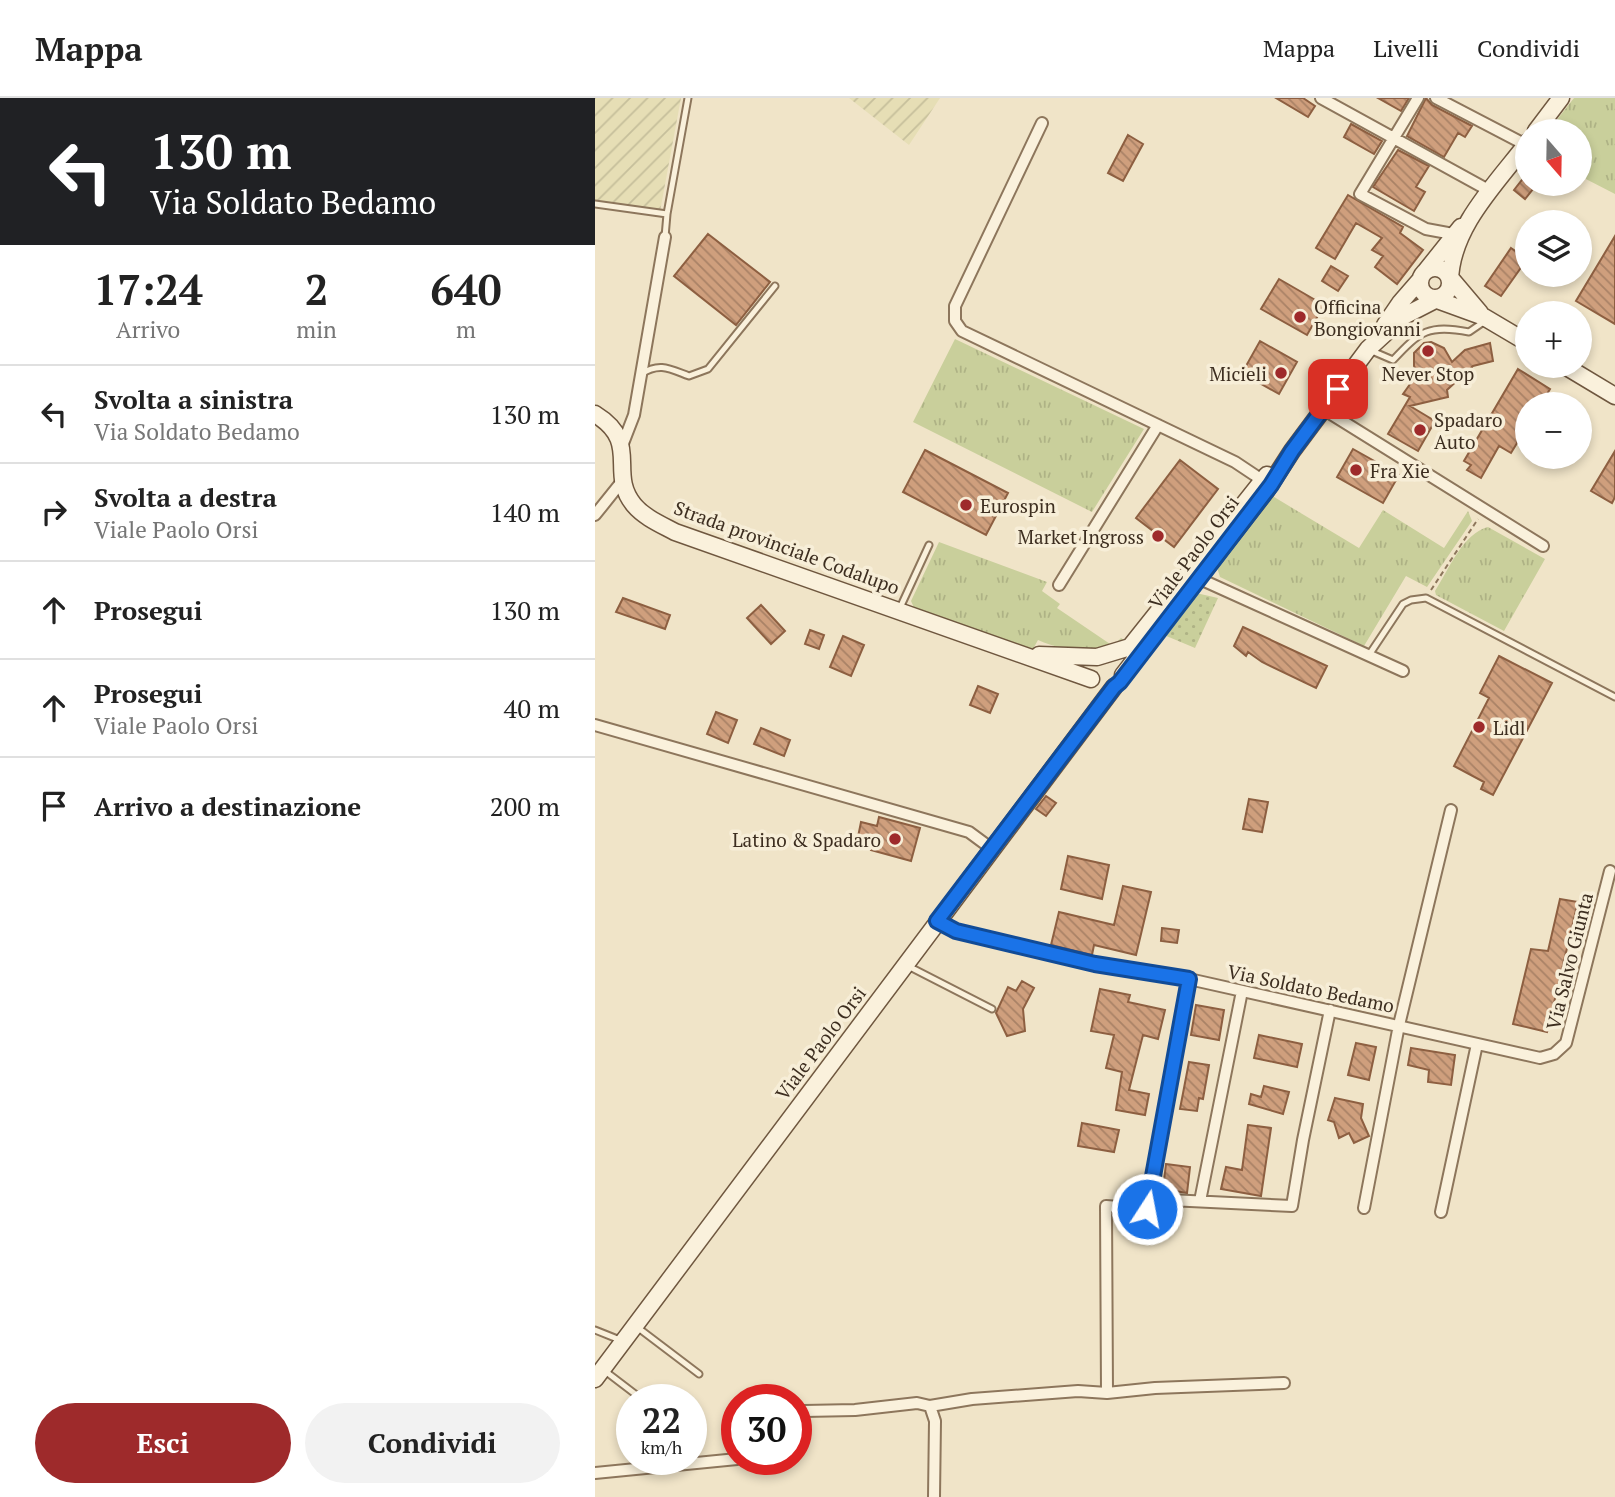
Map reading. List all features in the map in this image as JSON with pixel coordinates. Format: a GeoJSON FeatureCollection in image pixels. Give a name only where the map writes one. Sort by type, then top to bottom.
{"type":"FeatureCollection","features":[{"type":"Feature","properties":{"kind":"main road"},"geometry":{"type":"LineString","coordinates":[[1545,119],[1561,98]]}},
{"type":"Feature","properties":{"kind":"main road"},"geometry":{"type":"LineString","coordinates":[[1371,346],[1392,325],[1438,299],[1448,290],[1455,250],[1473,215],[1515,159]]}},
{"type":"Feature","properties":{"kind":"main road"},"geometry":{"type":"LineString","coordinates":[[1371,346],[1453,234],[1473,215]]}},
{"type":"Feature","properties":{"kind":"main road"},"geometry":{"type":"LineString","coordinates":[[1422,277],[1435,268],[1449,278],[1486,318]]}},
{"type":"Feature","properties":{"kind":"main road"},"geometry":{"type":"LineString","coordinates":[[1422,277],[1421,289],[1438,299],[1486,318],[1515,335]]}},
{"type":"Feature","properties":{"kind":"main road","name":"Viale Paolo Orsi"},"geometry":{"type":"LineString","coordinates":[[1104,655],[1130,648],[1228,522],[1292,451],[1371,346]]}},
{"type":"Feature","properties":{"kind":"main road"},"geometry":{"type":"LineString","coordinates":[[1585,378],[1615,396]]}},
{"type":"Feature","properties":{"kind":"main road"},"geometry":{"type":"LineString","coordinates":[[595,414],[618,433],[622,446]]}},
{"type":"Feature","properties":{"kind":"main road","name":"Strada provinciale Codalupo"},"geometry":{"type":"LineString","coordinates":[[622,446],[623,480],[632,503],[641,512],[675,532],[1029,655],[1092,680]]}},
{"type":"Feature","properties":{"kind":"main road","name":"Viale Paolo Orsi"},"geometry":{"type":"LineString","coordinates":[[599,1374],[937,921],[1200,579],[1266,482]]}},
{"type":"Feature","properties":{"kind":"main road"},"geometry":{"type":"LineString","coordinates":[[1029,655],[1104,655],[1121,662],[1119,681],[1102,688],[1092,680]]}},
{"type":"Feature","properties":{"kind":"main road"},"geometry":{"type":"LineString","coordinates":[[1080,734],[1092,704],[1090,666],[1104,655]]}},
{"type":"Feature","properties":{"kind":"street"},"geometry":{"type":"LineString","coordinates":[[1321,98],[1343,103],[1393,138],[1490,191]]}},
{"type":"Feature","properties":{"kind":"street"},"geometry":{"type":"LineString","coordinates":[[1418,98],[1360,194],[1426,229],[1453,234]]}},
{"type":"Feature","properties":{"kind":"street"},"geometry":{"type":"LineString","coordinates":[[1436,98],[1515,138]]}},
{"type":"Feature","properties":{"kind":"street"},"geometry":{"type":"LineString","coordinates":[[1042,123],[955,306],[955,321],[962,331],[1235,463],[1266,482]]}},
{"type":"Feature","properties":{"kind":"street"},"geometry":{"type":"LineString","coordinates":[[1426,229],[1437,243],[1439,252]]}},
{"type":"Feature","properties":{"kind":"street"},"geometry":{"type":"LineString","coordinates":[[622,446],[634,415],[665,237]]}},
{"type":"Feature","properties":{"kind":"street"},"geometry":{"type":"LineString","coordinates":[[1323,409],[1543,546]]}},
{"type":"Feature","properties":{"kind":"street"},"geometry":{"type":"LineString","coordinates":[[1059,585],[1158,425]]}},
{"type":"Feature","properties":{"kind":"street"},"geometry":{"type":"LineString","coordinates":[[595,515],[623,480]]}},
{"type":"Feature","properties":{"kind":"street"},"geometry":{"type":"LineString","coordinates":[[1200,579],[1200,566],[1219,541],[1228,522]]}},
{"type":"Feature","properties":{"kind":"street"},"geometry":{"type":"LineString","coordinates":[[1144,631],[1164,614],[1190,582],[1200,579],[1403,671]]}},
{"type":"Feature","properties":{"kind":"street"},"geometry":{"type":"LineString","coordinates":[[595,725],[969,832],[992,849]]}},
{"type":"Feature","properties":{"kind":"street"},"geometry":{"type":"LineString","coordinates":[[1364,1208],[1399,1025],[1451,810]]}},
{"type":"Feature","properties":{"kind":"street","name":"Via Salvo Giunta"},"geometry":{"type":"LineString","coordinates":[[1554,1054],[1566,1043],[1609,871]]}},
{"type":"Feature","properties":{"kind":"street","name":"Via Soldato Bedamo"},"geometry":{"type":"LineString","coordinates":[[937,921],[956,931],[1095,964],[1242,990],[1540,1058],[1554,1054]]}},
{"type":"Feature","properties":{"kind":"street"},"geometry":{"type":"LineString","coordinates":[[1107,1393],[1106,1206],[1147,1209],[1189,979]]}},
{"type":"Feature","properties":{"kind":"street"},"geometry":{"type":"LineString","coordinates":[[1199,1201],[1242,990]]}},
{"type":"Feature","properties":{"kind":"street"},"geometry":{"type":"LineString","coordinates":[[1149,1199],[1292,1206],[1330,1010]]}},
{"type":"Feature","properties":{"kind":"street"},"geometry":{"type":"LineString","coordinates":[[1441,1212],[1477,1044]]}},
{"type":"Feature","properties":{"kind":"street"},"geometry":{"type":"LineString","coordinates":[[812,1411],[855,1410],[917,1403],[930,1406],[972,1399],[1078,1391],[1107,1393],[1155,1388],[1284,1383]]}},
{"type":"Feature","properties":{"kind":"street"},"geometry":{"type":"LineString","coordinates":[[930,1406],[935,1421],[934,1497]]}},
{"type":"Feature","properties":{"kind":"street"},"geometry":{"type":"LineString","coordinates":[[595,1473],[721,1461]]}},
{"type":"Feature","properties":{"kind":"lane"},"geometry":{"type":"LineString","coordinates":[[665,237],[688,98]]}},
{"type":"Feature","properties":{"kind":"lane"},"geometry":{"type":"LineString","coordinates":[[595,204],[667,214]]}},
{"type":"Feature","properties":{"kind":"lane"},"geometry":{"type":"LineString","coordinates":[[641,374],[652,367],[665,367],[689,376],[708,369],[775,286]]}},
{"type":"Feature","properties":{"kind":"lane"},"geometry":{"type":"LineString","coordinates":[[1371,346],[1394,360],[1414,338],[1423,333],[1451,328],[1469,332],[1486,318]]}},
{"type":"Feature","properties":{"kind":"lane"},"geometry":{"type":"LineString","coordinates":[[899,610],[929,545]]}},
{"type":"Feature","properties":{"kind":"lane"},"geometry":{"type":"LineString","coordinates":[[1369,655],[1403,604],[1426,598],[1615,697]]}},
{"type":"Feature","properties":{"kind":"lane"},"geometry":{"type":"LineString","coordinates":[[905,964],[992,1009]]}},
{"type":"Feature","properties":{"kind":"lane"},"geometry":{"type":"LineString","coordinates":[[635,1325],[699,1374]]}},
{"type":"Feature","properties":{"kind":"lane"},"geometry":{"type":"LineString","coordinates":[[595,1330],[623,1341]]}},
{"type":"Feature","properties":{"kind":"lane"},"geometry":{"type":"LineString","coordinates":[[599,1374],[616,1384]]}},
{"type":"Feature","properties":{"kind":"path"},"geometry":{"type":"LineString","coordinates":[[1426,598],[1484,509]]}},
{"type":"Feature","properties":{"kind":"shaded area"},"geometry":{"type":"Polygon","coordinates":[[[595,98],[681,98],[659,217],[595,204],[595,98]]]}},
{"type":"Feature","properties":{"kind":"shaded area"},"geometry":{"type":"Polygon","coordinates":[[[849,98],[940,98],[909,145],[849,98]]]}},
{"type":"Feature","properties":{"kind":"green space"},"geometry":{"type":"Polygon","coordinates":[[[1574,98],[1615,98],[1615,194],[1593,183],[1593,119],[1557,119],[1574,98]]]}},
{"type":"Feature","properties":{"kind":"green space"},"geometry":{"type":"Polygon","coordinates":[[[955,339],[1144,429],[1092,512],[913,422],[955,339]]]}},
{"type":"Feature","properties":{"kind":"green space"},"geometry":{"type":"Polygon","coordinates":[[[1269,494],[1359,548],[1383,510],[1444,548],[1468,511],[1472,521],[1427,587],[1406,576],[1364,646],[1220,577],[1216,564],[1269,494]]]}},
{"type":"Feature","properties":{"kind":"green space"},"geometry":{"type":"Polygon","coordinates":[[[1488,527],[1545,559],[1504,631],[1436,595],[1435,591],[1464,545],[1479,531],[1488,527]]]}},
{"type":"Feature","properties":{"kind":"green space"},"geometry":{"type":"Polygon","coordinates":[[[939,542],[1047,582],[1042,591],[1060,604],[1057,608],[1113,646],[1121,638],[1128,643],[1105,648],[1083,650],[1061,648],[1038,640],[1033,649],[915,610],[911,601],[939,542]]]}},
{"type":"Feature","properties":{"kind":"green space"},"geometry":{"type":"Polygon","coordinates":[[[1196,593],[1218,598],[1195,648],[1164,635],[1196,593]]]}},
{"type":"Feature","properties":{"kind":"building"},"geometry":{"type":"Polygon","coordinates":[[[1276,98],[1303,98],[1315,106],[1308,117],[1276,98]]]}},
{"type":"Feature","properties":{"kind":"building"},"geometry":{"type":"Polygon","coordinates":[[[1378,98],[1409,98],[1401,111],[1378,98]]]}},
{"type":"Feature","properties":{"kind":"building"},"geometry":{"type":"Polygon","coordinates":[[[1426,98],[1432,105],[1472,126],[1465,137],[1458,133],[1444,157],[1407,136],[1426,98]]]}},
{"type":"Feature","properties":{"kind":"building"},"geometry":{"type":"Polygon","coordinates":[[[1351,124],[1382,141],[1374,154],[1344,137],[1351,124]]]}},
{"type":"Feature","properties":{"kind":"building"},"geometry":{"type":"Polygon","coordinates":[[[1128,135],[1143,144],[1123,181],[1108,173],[1128,135]]]}},
{"type":"Feature","properties":{"kind":"building"},"geometry":{"type":"Polygon","coordinates":[[[1398,150],[1429,166],[1416,187],[1425,192],[1414,211],[1373,187],[1398,150]]]}},
{"type":"Feature","properties":{"kind":"building"},"geometry":{"type":"Polygon","coordinates":[[[1348,195],[1403,227],[1400,233],[1423,250],[1397,284],[1375,267],[1383,256],[1372,250],[1382,238],[1356,223],[1335,259],[1316,248],[1348,195]]]}},
{"type":"Feature","properties":{"kind":"building"},"geometry":{"type":"Polygon","coordinates":[[[708,234],[770,282],[736,325],[674,276],[708,234]]]}},
{"type":"Feature","properties":{"kind":"building"},"geometry":{"type":"Polygon","coordinates":[[[1615,236],[1615,324],[1592,310],[1592,301],[1576,301],[1584,287],[1592,287],[1592,274],[1615,236]]]}},
{"type":"Feature","properties":{"kind":"building"},"geometry":{"type":"Polygon","coordinates":[[[1511,248],[1515,251],[1515,276],[1501,296],[1485,286],[1511,248]]]}},
{"type":"Feature","properties":{"kind":"building"},"geometry":{"type":"Polygon","coordinates":[[[1331,266],[1348,276],[1338,291],[1322,281],[1331,266]]]}},
{"type":"Feature","properties":{"kind":"building"},"geometry":{"type":"Polygon","coordinates":[[[1279,279],[1324,305],[1307,335],[1261,309],[1279,279]]]}},
{"type":"Feature","properties":{"kind":"building"},"geometry":{"type":"Polygon","coordinates":[[[1260,341],[1297,362],[1279,394],[1242,373],[1260,341]]]}},
{"type":"Feature","properties":{"kind":"building"},"geometry":{"type":"Polygon","coordinates":[[[1431,342],[1444,348],[1452,362],[1465,350],[1490,343],[1493,361],[1473,366],[1447,390],[1448,397],[1410,406],[1435,421],[1418,451],[1388,434],[1410,397],[1403,394],[1418,373],[1414,366],[1414,353],[1424,343],[1431,342]]]}},
{"type":"Feature","properties":{"kind":"building"},"geometry":{"type":"Polygon","coordinates":[[[1515,374],[1515,378],[1532,378],[1550,389],[1548,392],[1515,392],[1515,446],[1511,453],[1499,446],[1481,478],[1467,470],[1471,465],[1464,461],[1515,374]]]}},
{"type":"Feature","properties":{"kind":"building"},"geometry":{"type":"Polygon","coordinates":[[[1353,449],[1399,475],[1383,503],[1337,477],[1353,449]]]}},
{"type":"Feature","properties":{"kind":"building"},"geometry":{"type":"Polygon","coordinates":[[[925,450],[1008,493],[986,535],[903,492],[925,450]]]}},
{"type":"Feature","properties":{"kind":"building"},"geometry":{"type":"Polygon","coordinates":[[[1615,451],[1615,497],[1612,503],[1591,491],[1615,451]]]}},
{"type":"Feature","properties":{"kind":"building"},"geometry":{"type":"Polygon","coordinates":[[[1180,460],[1218,489],[1174,547],[1136,518],[1180,460]]]}},
{"type":"Feature","properties":{"kind":"building"},"geometry":{"type":"Polygon","coordinates":[[[623,598],[670,615],[665,629],[616,612],[623,598]]]}},
{"type":"Feature","properties":{"kind":"building"},"geometry":{"type":"Polygon","coordinates":[[[761,605],[785,631],[771,644],[747,618],[761,605]]]}},
{"type":"Feature","properties":{"kind":"building"},"geometry":{"type":"Polygon","coordinates":[[[1243,627],[1327,666],[1316,688],[1262,662],[1248,652],[1246,656],[1234,646],[1243,627]]]}},
{"type":"Feature","properties":{"kind":"building"},"geometry":{"type":"Polygon","coordinates":[[[810,630],[824,635],[819,649],[805,644],[810,630]]]}},
{"type":"Feature","properties":{"kind":"building"},"geometry":{"type":"Polygon","coordinates":[[[843,636],[864,645],[851,676],[830,667],[843,636]]]}},
{"type":"Feature","properties":{"kind":"building"},"geometry":{"type":"Polygon","coordinates":[[[1499,656],[1552,683],[1493,795],[1481,789],[1484,782],[1454,766],[1489,698],[1480,693],[1499,656]]]}},
{"type":"Feature","properties":{"kind":"building"},"geometry":{"type":"Polygon","coordinates":[[[978,686],[998,694],[990,713],[970,705],[978,686]]]}},
{"type":"Feature","properties":{"kind":"building"},"geometry":{"type":"Polygon","coordinates":[[[716,712],[737,720],[728,743],[707,734],[716,712]]]}},
{"type":"Feature","properties":{"kind":"building"},"geometry":{"type":"Polygon","coordinates":[[[761,728],[790,740],[784,756],[754,744],[761,728]]]}},
{"type":"Feature","properties":{"kind":"building"},"geometry":{"type":"Polygon","coordinates":[[[1046,796],[1056,803],[1046,816],[1036,809],[1046,796]]]}},
{"type":"Feature","properties":{"kind":"building"},"geometry":{"type":"Polygon","coordinates":[[[1249,799],[1268,802],[1262,832],[1243,829],[1249,799]]]}},
{"type":"Feature","properties":{"kind":"building","name":"Latino & Spadaro"},"geometry":{"type":"Polygon","coordinates":[[[879,817],[920,828],[911,861],[871,850],[874,840],[858,837],[861,822],[877,826],[879,817]]]}},
{"type":"Feature","properties":{"kind":"building"},"geometry":{"type":"Polygon","coordinates":[[[1068,856],[1109,865],[1102,899],[1061,889],[1068,856]]]}},
{"type":"Feature","properties":{"kind":"building"},"geometry":{"type":"Polygon","coordinates":[[[1123,886],[1151,892],[1136,955],[1094,945],[1092,955],[1051,945],[1059,912],[1114,925],[1123,886]]]}},
{"type":"Feature","properties":{"kind":"building"},"geometry":{"type":"Polygon","coordinates":[[[1560,899],[1578,902],[1547,1032],[1513,1024],[1531,949],[1548,951],[1560,899]]]}},
{"type":"Feature","properties":{"kind":"building"},"geometry":{"type":"Polygon","coordinates":[[[1162,928],[1179,930],[1177,943],[1161,941],[1162,928]]]}},
{"type":"Feature","properties":{"kind":"building"},"geometry":{"type":"Polygon","coordinates":[[[1022,981],[1034,988],[1023,1009],[1025,1031],[1007,1036],[996,1013],[1008,987],[1016,991],[1022,981]]]}},
{"type":"Feature","properties":{"kind":"building"},"geometry":{"type":"Polygon","coordinates":[[[1100,989],[1130,995],[1128,1002],[1165,1010],[1158,1039],[1143,1035],[1129,1090],[1149,1094],[1145,1115],[1116,1110],[1122,1072],[1106,1068],[1114,1035],[1091,1031],[1100,989]]]}},
{"type":"Feature","properties":{"kind":"building"},"geometry":{"type":"Polygon","coordinates":[[[1196,1005],[1224,1010],[1219,1040],[1191,1035],[1196,1005]]]}},
{"type":"Feature","properties":{"kind":"building"},"geometry":{"type":"Polygon","coordinates":[[[1259,1035],[1302,1044],[1297,1067],[1254,1058],[1259,1035]]]}},
{"type":"Feature","properties":{"kind":"building"},"geometry":{"type":"Polygon","coordinates":[[[1356,1043],[1376,1047],[1369,1080],[1348,1075],[1356,1043]]]}},
{"type":"Feature","properties":{"kind":"building"},"geometry":{"type":"Polygon","coordinates":[[[1411,1048],[1455,1055],[1451,1085],[1428,1082],[1429,1070],[1408,1065],[1411,1048]]]}},
{"type":"Feature","properties":{"kind":"building"},"geometry":{"type":"Polygon","coordinates":[[[1189,1062],[1209,1065],[1203,1099],[1199,1098],[1197,1111],[1180,1109],[1189,1062]]]}},
{"type":"Feature","properties":{"kind":"building"},"geometry":{"type":"Polygon","coordinates":[[[1264,1086],[1289,1092],[1283,1114],[1249,1104],[1251,1094],[1261,1097],[1264,1086]]]}},
{"type":"Feature","properties":{"kind":"building"},"geometry":{"type":"Polygon","coordinates":[[[1335,1098],[1363,1104],[1361,1118],[1369,1136],[1354,1143],[1349,1133],[1339,1138],[1334,1122],[1328,1120],[1335,1098]]]}},
{"type":"Feature","properties":{"kind":"building"},"geometry":{"type":"Polygon","coordinates":[[[1082,1123],[1119,1130],[1114,1152],[1078,1146],[1082,1123]]]}},
{"type":"Feature","properties":{"kind":"building"},"geometry":{"type":"Polygon","coordinates":[[[1248,1125],[1271,1128],[1261,1196],[1221,1189],[1226,1167],[1242,1170],[1248,1125]]]}},
{"type":"Feature","properties":{"kind":"building"},"geometry":{"type":"Polygon","coordinates":[[[1166,1164],[1190,1167],[1187,1193],[1163,1189],[1166,1164]]]}},
{"type":"Feature","properties":{"kind":"place","name":"Officina Bongiovanni"},"geometry":{"type":"Point","coordinates":[1300,317]}},
{"type":"Feature","properties":{"kind":"place","name":"Never Stop"},"geometry":{"type":"Point","coordinates":[1428,351]}},
{"type":"Feature","properties":{"kind":"place","name":"Micieli"},"geometry":{"type":"Point","coordinates":[1281,373]}},
{"type":"Feature","properties":{"kind":"place","name":"Spadaro Auto"},"geometry":{"type":"Point","coordinates":[1420,430]}},
{"type":"Feature","properties":{"kind":"place","name":"Fra Xie"},"geometry":{"type":"Point","coordinates":[1356,470]}},
{"type":"Feature","properties":{"kind":"place","name":"Eurospin"},"geometry":{"type":"Point","coordinates":[966,505]}},
{"type":"Feature","properties":{"kind":"place","name":"Market Ingross"},"geometry":{"type":"Point","coordinates":[1158,536]}},
{"type":"Feature","properties":{"kind":"place","name":"Lidl"},"geometry":{"type":"Point","coordinates":[1479,727]}},
{"type":"Feature","properties":{"kind":"place","name":"Latino & Spadaro"},"geometry":{"type":"Point","coordinates":[895,839]}},
{"type":"Feature","properties":{"kind":"route"},"geometry":{"type":"LineString","coordinates":[[1147,1209],[1189,979],[1095,964],[956,931],[937,921],[1271,485],[1292,451],[1338,389]]}}]}
